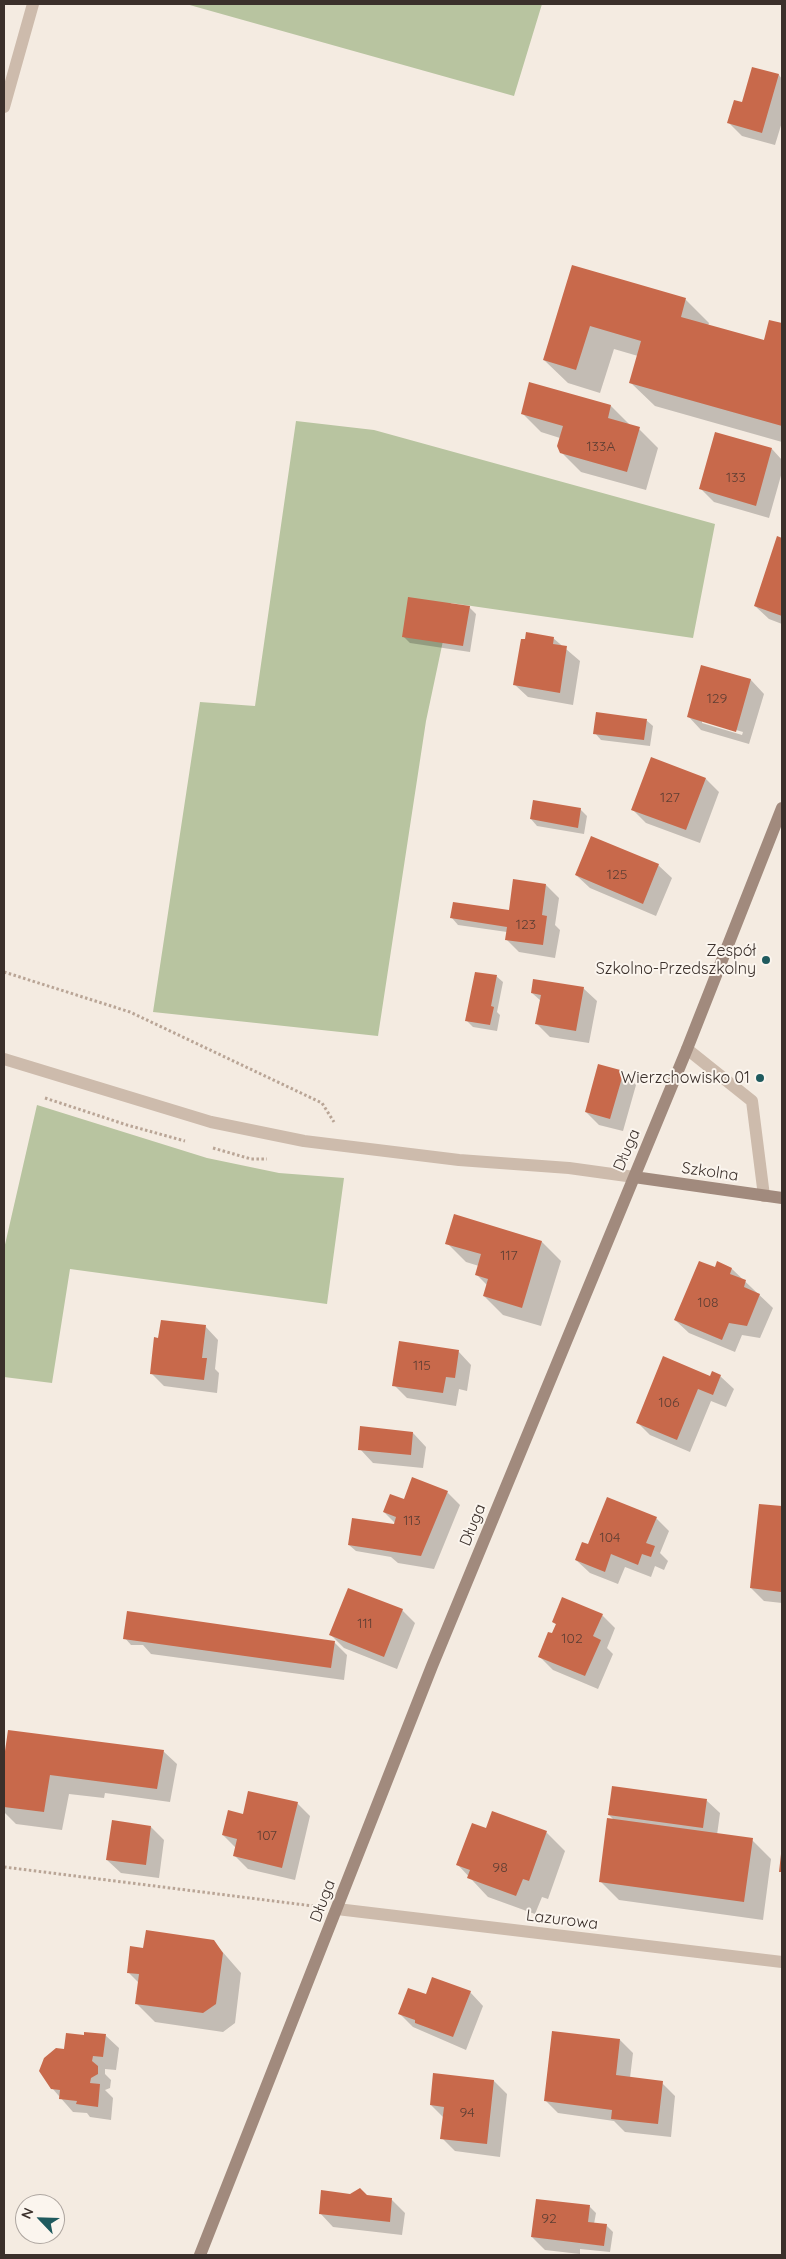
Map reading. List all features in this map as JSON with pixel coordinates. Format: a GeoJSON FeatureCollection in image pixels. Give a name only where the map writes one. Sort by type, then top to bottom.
{"type":"FeatureCollection","features":[{"type":"Feature","properties":{"kind":"street"},"geometry":{"type":"LineString","coordinates":[[4,106],[33,4]]}},
{"type":"Feature","properties":{"kind":"street","name":"Długa"},"geometry":{"type":"LineString","coordinates":[[200,2255],[338,1909],[432,1666],[687,1049],[782,808]]}},
{"type":"Feature","properties":{"kind":"street"},"geometry":{"type":"LineString","coordinates":[[687,1049],[752,1101],[764,1196]]}},
{"type":"Feature","properties":{"kind":"street"},"geometry":{"type":"LineString","coordinates":[[4,1059],[211,1122],[304,1141],[469,1161],[570,1168],[634,1177]]}},
{"type":"Feature","properties":{"kind":"street","name":"Szkolna"},"geometry":{"type":"LineString","coordinates":[[634,1177],[782,1198]]}},
{"type":"Feature","properties":{"kind":"street","name":"Lazurowa"},"geometry":{"type":"LineString","coordinates":[[338,1909],[782,1962]]}},
{"type":"Feature","properties":{"kind":"path"},"geometry":{"type":"LineString","coordinates":[[4,972],[130,1012],[322,1103],[351,1148]]}},
{"type":"Feature","properties":{"kind":"path"},"geometry":{"type":"LineString","coordinates":[[4,1867],[338,1909]]}},
{"type":"Feature","properties":{"kind":"green space"},"geometry":{"type":"Polygon","coordinates":[[[186,4],[542,4],[514,96],[186,4]]]}},
{"type":"Feature","properties":{"kind":"green space"},"geometry":{"type":"Polygon","coordinates":[[[296,421],[374,430],[715,524],[693,638],[451,603],[426,721],[378,1036],[153,1012],[200,702],[255,706],[296,421]]]}},
{"type":"Feature","properties":{"kind":"green space"},"geometry":{"type":"Polygon","coordinates":[[[37,1105],[207,1158],[279,1173],[344,1178],[327,1304],[70,1269],[52,1383],[4,1377],[4,1249],[37,1105]]]}},
{"type":"Feature","properties":{"kind":"building"},"geometry":{"type":"Polygon","coordinates":[[[752,67],[779,74],[762,133],[727,123],[734,100],[742,102],[752,67]]]}},
{"type":"Feature","properties":{"kind":"building"},"geometry":{"type":"Polygon","coordinates":[[[572,265],[686,298],[681,317],[764,340],[769,320],[782,323],[782,426],[629,383],[641,341],[590,326],[576,370],[543,360],[572,265]]]}},
{"type":"Feature","properties":{"kind":"building"},"geometry":{"type":"Polygon","coordinates":[[[529,382],[611,405],[608,418],[640,427],[627,472],[560,453],[557,446],[563,426],[521,414],[529,382]]]}},
{"type":"Feature","properties":{"kind":"building"},"geometry":{"type":"Polygon","coordinates":[[[715,432],[772,448],[756,506],[699,489],[715,432]]]}},
{"type":"Feature","properties":{"kind":"building"},"geometry":{"type":"Polygon","coordinates":[[[777,536],[782,538],[782,616],[754,606],[777,536]]]}},
{"type":"Feature","properties":{"kind":"building"},"geometry":{"type":"Polygon","coordinates":[[[408,597],[470,606],[463,646],[402,637],[408,597]]]}},
{"type":"Feature","properties":{"kind":"building"},"geometry":{"type":"Polygon","coordinates":[[[526,632],[554,637],[553,644],[567,646],[560,693],[513,685],[521,639],[525,639],[526,632]]]}},
{"type":"Feature","properties":{"kind":"building"},"geometry":{"type":"Polygon","coordinates":[[[701,665],[751,679],[736,732],[687,717],[701,665]]]}},
{"type":"Feature","properties":{"kind":"building"},"geometry":{"type":"Polygon","coordinates":[[[596,712],[647,719],[644,740],[593,734],[596,712]]]}},
{"type":"Feature","properties":{"kind":"building"},"geometry":{"type":"Polygon","coordinates":[[[651,757],[706,778],[686,830],[631,810],[651,757]]]}},
{"type":"Feature","properties":{"kind":"building"},"geometry":{"type":"Polygon","coordinates":[[[533,800],[581,808],[578,828],[530,819],[533,800]]]}},
{"type":"Feature","properties":{"kind":"building"},"geometry":{"type":"Polygon","coordinates":[[[591,836],[659,864],[643,904],[575,875],[591,836]]]}},
{"type":"Feature","properties":{"kind":"building"},"geometry":{"type":"Polygon","coordinates":[[[513,879],[546,884],[542,915],[547,916],[543,945],[505,940],[507,927],[450,918],[453,902],[509,910],[513,879]]]}},
{"type":"Feature","properties":{"kind":"building"},"geometry":{"type":"Polygon","coordinates":[[[475,972],[497,975],[491,1006],[494,1007],[490,1025],[465,1021],[475,972]]]}},
{"type":"Feature","properties":{"kind":"building"},"geometry":{"type":"Polygon","coordinates":[[[533,979],[584,987],[576,1031],[535,1024],[541,995],[531,993],[533,979]]]}},
{"type":"Feature","properties":{"kind":"building"},"geometry":{"type":"Polygon","coordinates":[[[598,1064],[624,1071],[610,1119],[585,1112],[598,1064]]]}},
{"type":"Feature","properties":{"kind":"building"},"geometry":{"type":"Polygon","coordinates":[[[454,1214],[542,1241],[522,1308],[483,1296],[488,1279],[475,1275],[481,1254],[445,1244],[454,1214]]]}},
{"type":"Feature","properties":{"kind":"building"},"geometry":{"type":"Polygon","coordinates":[[[699,1261],[715,1267],[717,1261],[732,1268],[730,1274],[746,1280],[744,1287],[760,1294],[747,1326],[729,1323],[722,1340],[674,1320],[699,1261]]]}},
{"type":"Feature","properties":{"kind":"building"},"geometry":{"type":"Polygon","coordinates":[[[161,1320],[206,1325],[202,1358],[207,1358],[204,1380],[150,1374],[154,1337],[158,1338],[161,1320]]]}},
{"type":"Feature","properties":{"kind":"building"},"geometry":{"type":"Polygon","coordinates":[[[399,1341],[459,1350],[455,1378],[446,1377],[443,1393],[392,1386],[399,1341]]]}},
{"type":"Feature","properties":{"kind":"building"},"geometry":{"type":"Polygon","coordinates":[[[663,1356],[710,1376],[712,1371],[721,1375],[713,1395],[698,1389],[677,1440],[636,1423],[663,1356]]]}},
{"type":"Feature","properties":{"kind":"building"},"geometry":{"type":"Polygon","coordinates":[[[360,1426],[413,1432],[411,1455],[358,1450],[360,1426]]]}},
{"type":"Feature","properties":{"kind":"building"},"geometry":{"type":"Polygon","coordinates":[[[412,1477],[448,1491],[421,1556],[348,1545],[352,1518],[394,1524],[396,1517],[383,1512],[390,1494],[404,1499],[412,1477]]]}},
{"type":"Feature","properties":{"kind":"building"},"geometry":{"type":"Polygon","coordinates":[[[607,1497],[657,1517],[646,1543],[655,1546],[651,1557],[642,1554],[638,1565],[611,1554],[605,1572],[575,1560],[582,1542],[588,1544],[607,1497]]]}},
{"type":"Feature","properties":{"kind":"building"},"geometry":{"type":"Polygon","coordinates":[[[759,1504],[782,1506],[781,1592],[750,1588],[759,1504]]]}},
{"type":"Feature","properties":{"kind":"building"},"geometry":{"type":"Polygon","coordinates":[[[348,1588],[403,1609],[384,1657],[329,1635],[348,1588]]]}},
{"type":"Feature","properties":{"kind":"building"},"geometry":{"type":"Polygon","coordinates":[[[562,1597],[603,1614],[593,1636],[601,1640],[585,1676],[538,1657],[548,1632],[552,1633],[556,1624],[552,1622],[562,1597]]]}},
{"type":"Feature","properties":{"kind":"building"},"geometry":{"type":"Polygon","coordinates":[[[127,1611],[335,1641],[331,1668],[123,1639],[127,1611]]]}},
{"type":"Feature","properties":{"kind":"building"},"geometry":{"type":"Polygon","coordinates":[[[8,1730],[164,1750],[157,1789],[50,1775],[44,1812],[4,1807],[4,1758],[8,1730]]]}},
{"type":"Feature","properties":{"kind":"building"},"geometry":{"type":"Polygon","coordinates":[[[612,1786],[707,1799],[703,1828],[608,1815],[612,1786]]]}},
{"type":"Feature","properties":{"kind":"building"},"geometry":{"type":"Polygon","coordinates":[[[248,1791],[298,1802],[282,1868],[233,1856],[237,1839],[222,1835],[228,1810],[243,1814],[248,1791]]]}},
{"type":"Feature","properties":{"kind":"building"},"geometry":{"type":"Polygon","coordinates":[[[492,1811],[547,1831],[529,1881],[523,1879],[516,1896],[467,1878],[470,1870],[456,1865],[472,1823],[486,1828],[492,1811]]]}},
{"type":"Feature","properties":{"kind":"building"},"geometry":{"type":"Polygon","coordinates":[[[607,1818],[753,1838],[744,1902],[599,1882],[607,1818]]]}},
{"type":"Feature","properties":{"kind":"building"},"geometry":{"type":"Polygon","coordinates":[[[112,1820],[151,1826],[146,1865],[106,1860],[112,1820]]]}},
{"type":"Feature","properties":{"kind":"building"},"geometry":{"type":"Polygon","coordinates":[[[781,1854],[782,1872],[779,1872],[781,1854]]]}},
{"type":"Feature","properties":{"kind":"building"},"geometry":{"type":"Polygon","coordinates":[[[146,1930],[214,1940],[223,1953],[216,2004],[203,2013],[135,2004],[139,1974],[127,1973],[130,1946],[143,1948],[146,1930]]]}},
{"type":"Feature","properties":{"kind":"building"},"geometry":{"type":"Polygon","coordinates":[[[432,1977],[471,1991],[453,2037],[415,2023],[415,2020],[398,2014],[408,1988],[426,1994],[432,1977]]]}},
{"type":"Feature","properties":{"kind":"building"},"geometry":{"type":"Polygon","coordinates":[[[552,2031],[620,2039],[616,2075],[663,2081],[658,2124],[611,2119],[612,2110],[544,2101],[552,2031]]]}},
{"type":"Feature","properties":{"kind":"building"},"geometry":{"type":"Polygon","coordinates":[[[84,2032],[106,2034],[103,2057],[93,2056],[92,2061],[98,2066],[98,2074],[91,2078],[90,2083],[100,2084],[98,2107],[76,2104],[77,2101],[59,2099],[60,2090],[51,2089],[39,2071],[44,2058],[56,2048],[64,2049],[66,2033],[84,2035],[84,2032]]]}},
{"type":"Feature","properties":{"kind":"building"},"geometry":{"type":"Polygon","coordinates":[[[433,2073],[494,2080],[487,2144],[440,2139],[444,2107],[430,2105],[433,2073]]]}},
{"type":"Feature","properties":{"kind":"building"},"geometry":{"type":"Polygon","coordinates":[[[360,2188],[367,2195],[392,2198],[390,2222],[319,2214],[321,2190],[350,2194],[360,2188]]]}},
{"type":"Feature","properties":{"kind":"building"},"geometry":{"type":"Polygon","coordinates":[[[536,2199],[590,2205],[588,2222],[607,2224],[604,2246],[531,2237],[536,2199]]]}},
{"type":"Feature","properties":{"kind":"place","name":"Zespół Szkolno-Przedszkolny"},"geometry":{"type":"Point","coordinates":[766,960]}},
{"type":"Feature","properties":{"kind":"place","name":"Wierzchowisko 01"},"geometry":{"type":"Point","coordinates":[760,1078]}}]}
